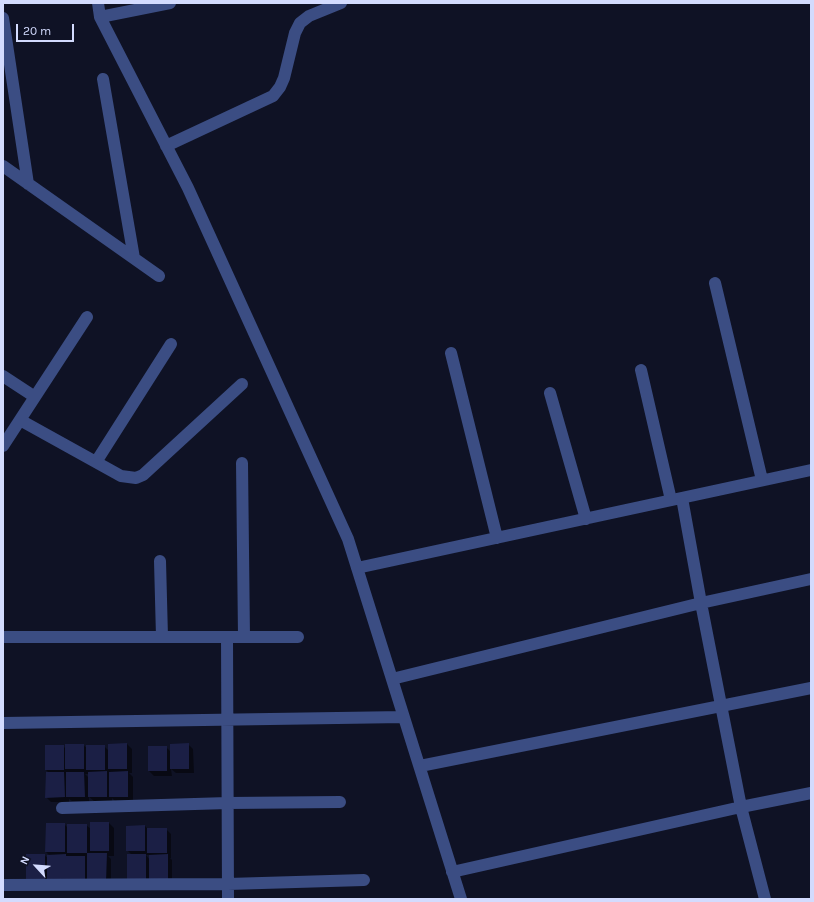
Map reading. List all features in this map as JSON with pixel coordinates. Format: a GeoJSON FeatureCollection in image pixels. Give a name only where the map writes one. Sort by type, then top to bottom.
{"type":"FeatureCollection","features":[{"type":"Feature","properties":{"kind":"street"},"geometry":{"type":"LineString","coordinates":[[98,3],[100,17],[188,188],[348,539],[461,899]]}},
{"type":"Feature","properties":{"kind":"street"},"geometry":{"type":"LineString","coordinates":[[100,17],[170,3]]}},
{"type":"Feature","properties":{"kind":"street"},"geometry":{"type":"LineString","coordinates":[[166,146],[273,96],[280,87],[284,78],[295,33],[300,23],[309,16],[341,3]]}},
{"type":"Feature","properties":{"kind":"street"},"geometry":{"type":"LineString","coordinates":[[3,18],[28,184]]}},
{"type":"Feature","properties":{"kind":"street"},"geometry":{"type":"LineString","coordinates":[[103,78],[134,258]]}},
{"type":"Feature","properties":{"kind":"street"},"geometry":{"type":"LineString","coordinates":[[3,166],[159,276]]}},
{"type":"Feature","properties":{"kind":"street"},"geometry":{"type":"LineString","coordinates":[[714,283],[762,480]]}},
{"type":"Feature","properties":{"kind":"street"},"geometry":{"type":"LineString","coordinates":[[3,446],[87,318]]}},
{"type":"Feature","properties":{"kind":"street"},"geometry":{"type":"LineString","coordinates":[[96,462],[171,344]]}},
{"type":"Feature","properties":{"kind":"street"},"geometry":{"type":"LineString","coordinates":[[451,353],[497,538]]}},
{"type":"Feature","properties":{"kind":"street"},"geometry":{"type":"LineString","coordinates":[[641,370],[676,499],[701,603],[741,807],[765,899]]}},
{"type":"Feature","properties":{"kind":"street"},"geometry":{"type":"LineString","coordinates":[[3,376],[35,397]]}},
{"type":"Feature","properties":{"kind":"street"},"geometry":{"type":"LineString","coordinates":[[20,420],[96,462],[128,478],[136,478],[143,475],[242,384]]}},
{"type":"Feature","properties":{"kind":"street"},"geometry":{"type":"LineString","coordinates":[[550,393],[586,519]]}},
{"type":"Feature","properties":{"kind":"street"},"geometry":{"type":"LineString","coordinates":[[242,463],[244,637]]}},
{"type":"Feature","properties":{"kind":"street"},"geometry":{"type":"LineString","coordinates":[[357,568],[811,470]]}},
{"type":"Feature","properties":{"kind":"street"},"geometry":{"type":"LineString","coordinates":[[160,561],[162,637]]}},
{"type":"Feature","properties":{"kind":"street"},"geometry":{"type":"LineString","coordinates":[[392,678],[701,603],[811,578]]}},
{"type":"Feature","properties":{"kind":"street"},"geometry":{"type":"LineString","coordinates":[[3,637],[298,637]]}},
{"type":"Feature","properties":{"kind":"street"},"geometry":{"type":"LineString","coordinates":[[227,637],[228,899]]}},
{"type":"Feature","properties":{"kind":"street"},"geometry":{"type":"LineString","coordinates":[[420,766],[811,688]]}},
{"type":"Feature","properties":{"kind":"street"},"geometry":{"type":"LineString","coordinates":[[3,723],[404,717]]}},
{"type":"Feature","properties":{"kind":"street"},"geometry":{"type":"LineString","coordinates":[[452,872],[741,807],[811,793]]}},
{"type":"Feature","properties":{"kind":"street"},"geometry":{"type":"LineString","coordinates":[[62,808],[228,803],[340,802]]}},
{"type":"Feature","properties":{"kind":"street"},"geometry":{"type":"LineString","coordinates":[[3,884],[228,884],[364,880]]}},
{"type":"Feature","properties":{"kind":"building"},"geometry":{"type":"Polygon","coordinates":[[[127,743],[127,769],[108,769],[108,744],[127,743]]]}},
{"type":"Feature","properties":{"kind":"building"},"geometry":{"type":"Polygon","coordinates":[[[189,743],[189,769],[170,769],[170,744],[189,743]]]}},
{"type":"Feature","properties":{"kind":"building"},"geometry":{"type":"Polygon","coordinates":[[[65,744],[84,744],[84,769],[65,769],[65,744]]]}},
{"type":"Feature","properties":{"kind":"building"},"geometry":{"type":"Polygon","coordinates":[[[45,745],[64,745],[64,770],[45,770],[45,745]]]}},
{"type":"Feature","properties":{"kind":"building"},"geometry":{"type":"Polygon","coordinates":[[[86,745],[105,745],[105,770],[86,770],[86,745]]]}},
{"type":"Feature","properties":{"kind":"building"},"geometry":{"type":"Polygon","coordinates":[[[148,746],[167,746],[167,771],[148,771],[148,746]]]}},
{"type":"Feature","properties":{"kind":"building"},"geometry":{"type":"Polygon","coordinates":[[[107,771],[107,797],[88,797],[88,772],[107,771]]]}},
{"type":"Feature","properties":{"kind":"building"},"geometry":{"type":"Polygon","coordinates":[[[128,771],[128,797],[109,797],[109,772],[128,771]]]}},
{"type":"Feature","properties":{"kind":"building"},"geometry":{"type":"Polygon","coordinates":[[[46,772],[64,772],[65,797],[45,798],[46,772]]]}},
{"type":"Feature","properties":{"kind":"building"},"geometry":{"type":"Polygon","coordinates":[[[66,772],[84,772],[85,797],[66,797],[66,772]]]}},
{"type":"Feature","properties":{"kind":"building"},"geometry":{"type":"Polygon","coordinates":[[[90,822],[109,822],[109,851],[90,851],[90,822]]]}},
{"type":"Feature","properties":{"kind":"building"},"geometry":{"type":"Polygon","coordinates":[[[46,823],[65,823],[65,852],[45,852],[46,823]]]}},
{"type":"Feature","properties":{"kind":"building"},"geometry":{"type":"Polygon","coordinates":[[[67,824],[87,824],[87,853],[67,853],[67,824]]]}},
{"type":"Feature","properties":{"kind":"building"},"geometry":{"type":"Polygon","coordinates":[[[145,825],[145,851],[126,851],[126,826],[145,825]]]}},
{"type":"Feature","properties":{"kind":"building"},"geometry":{"type":"Polygon","coordinates":[[[147,828],[167,828],[167,853],[147,853],[147,828]]]}},
{"type":"Feature","properties":{"kind":"building"},"geometry":{"type":"Polygon","coordinates":[[[87,853],[107,853],[106,882],[87,882],[87,853]]]}},
{"type":"Feature","properties":{"kind":"building"},"geometry":{"type":"Polygon","coordinates":[[[26,854],[45,854],[45,879],[26,879],[26,854]]]}},
{"type":"Feature","properties":{"kind":"building"},"geometry":{"type":"Polygon","coordinates":[[[66,854],[66,856],[85,856],[85,882],[47,884],[47,855],[66,854]]]}},
{"type":"Feature","properties":{"kind":"building"},"geometry":{"type":"Polygon","coordinates":[[[127,854],[146,854],[146,879],[127,879],[127,854]]]}},
{"type":"Feature","properties":{"kind":"building"},"geometry":{"type":"Polygon","coordinates":[[[168,854],[168,880],[149,880],[149,855],[168,854]]]}}]}
